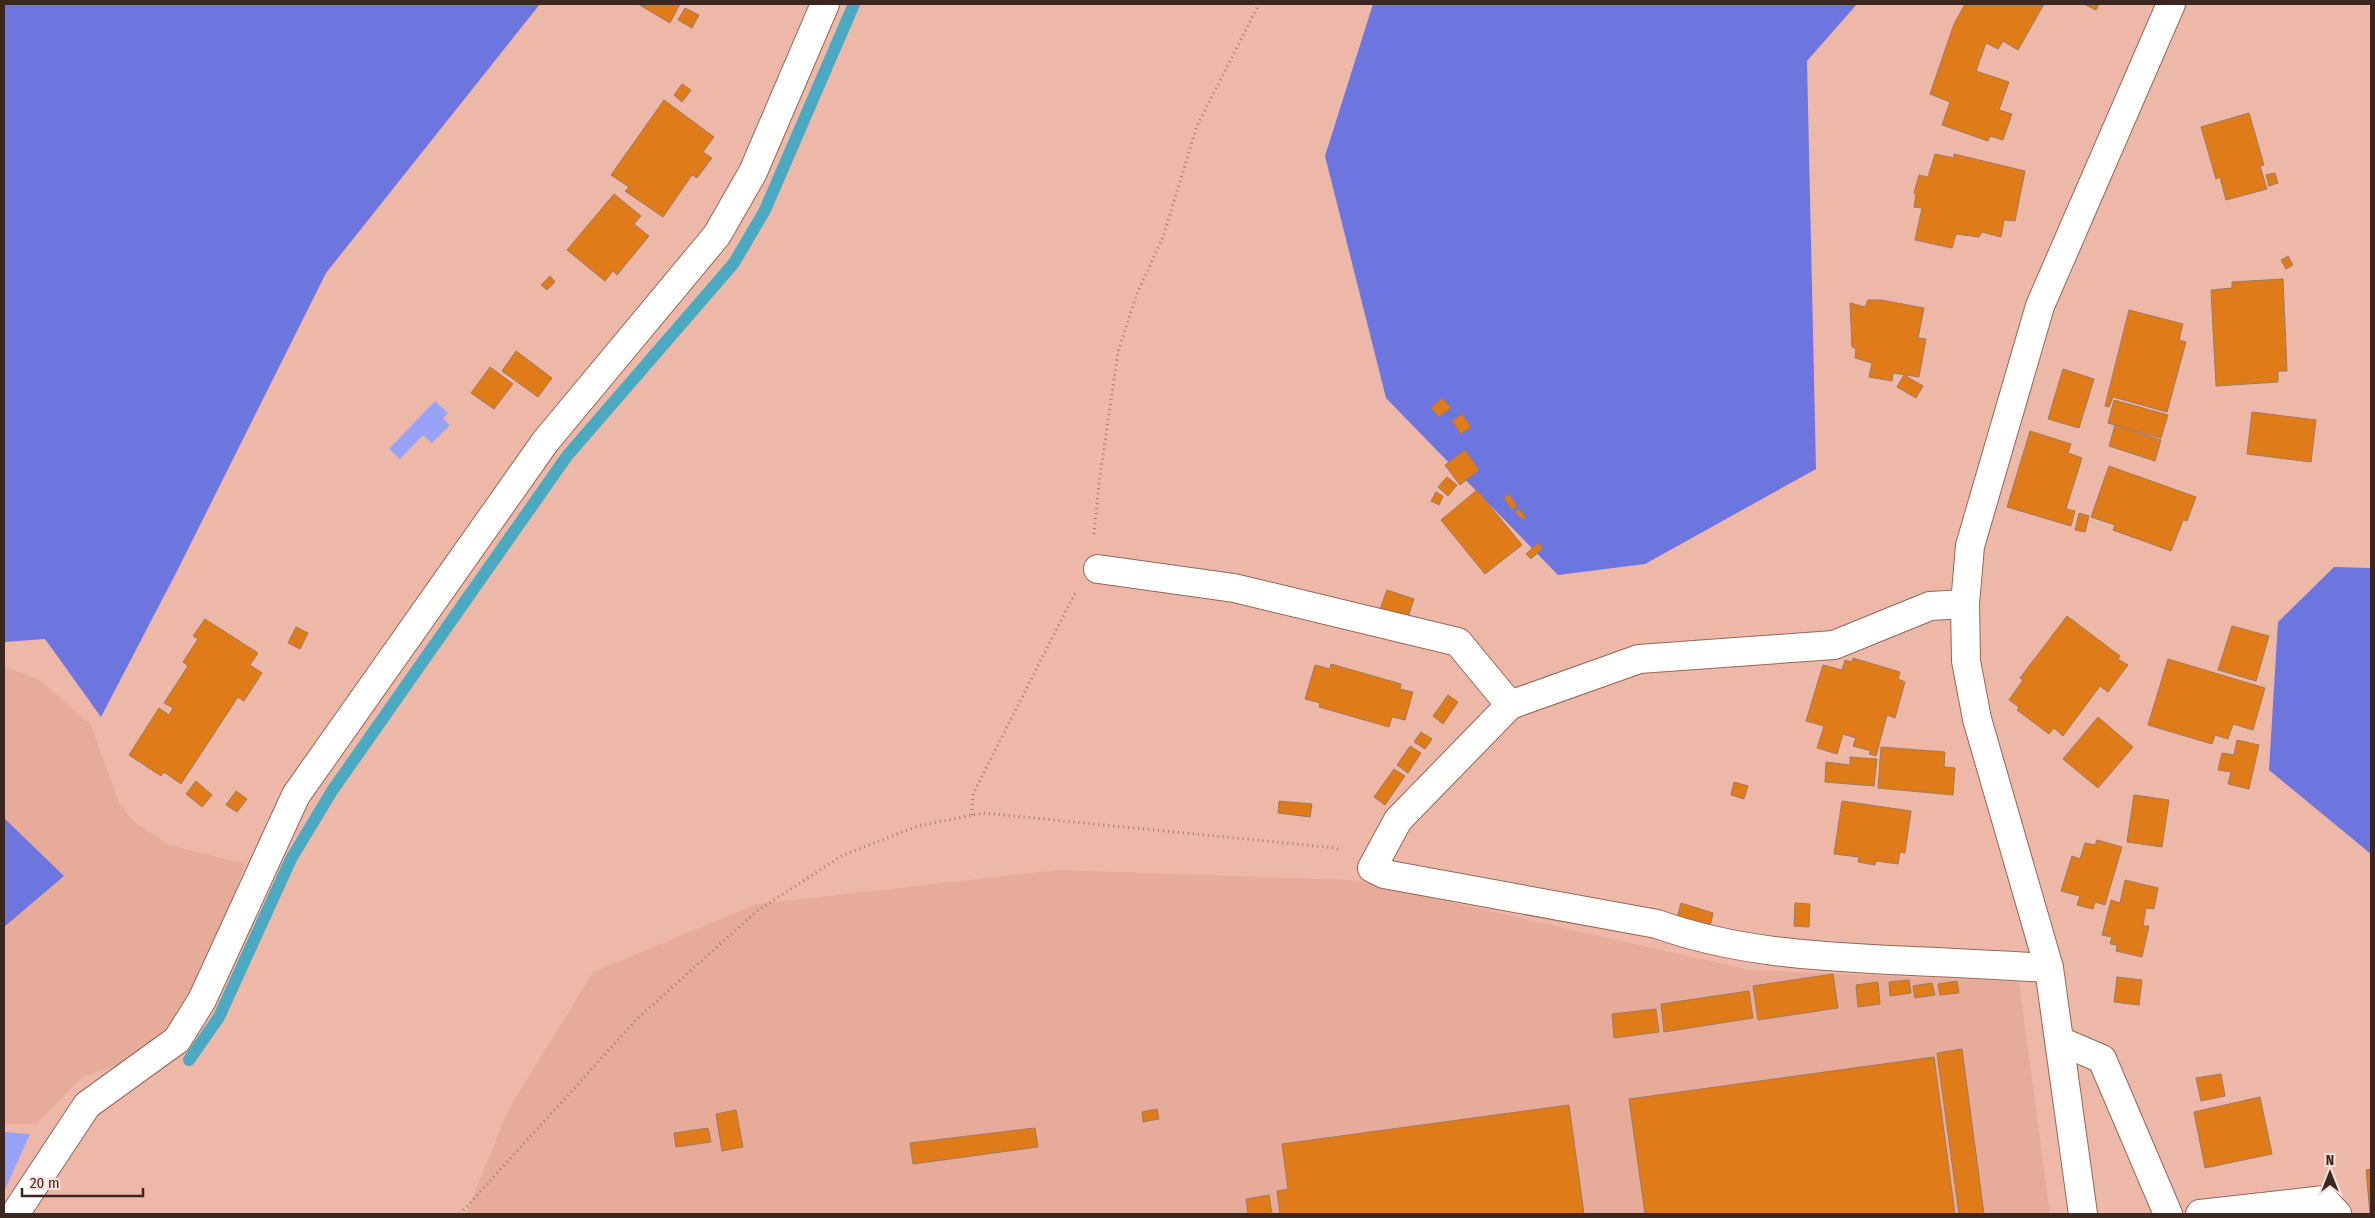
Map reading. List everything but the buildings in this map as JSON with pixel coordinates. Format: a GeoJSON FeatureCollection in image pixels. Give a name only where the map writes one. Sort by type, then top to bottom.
{"type":"FeatureCollection","features":[{"type":"Feature","properties":{"kind":"street"},"geometry":{"type":"LineString","coordinates":[[15,1214],[87,1105],[177,1040],[202,1000],[296,795],[545,442],[717,235],[753,172],[825,4]]}},
{"type":"Feature","properties":{"kind":"street"},"geometry":{"type":"LineString","coordinates":[[2083,1214],[2049,968],[1977,719],[1966,661],[1965,604],[1970,546],[2040,306],[2171,4]]}},
{"type":"Feature","properties":{"kind":"street"},"geometry":{"type":"LineString","coordinates":[[1098,569],[1234,588],[1458,642],[1510,705]]}},
{"type":"Feature","properties":{"kind":"street"},"geometry":{"type":"LineString","coordinates":[[1965,604],[1930,606],[1834,645],[1639,659],[1510,705],[1398,820],[1372,868],[1384,874],[1657,924],[1686,934],[1760,951],[2049,968]]}},
{"type":"Feature","properties":{"kind":"street"},"geometry":{"type":"LineString","coordinates":[[2060,1041],[2102,1059],[2168,1214]]}},
{"type":"Feature","properties":{"kind":"street"},"geometry":{"type":"LineString","coordinates":[[2200,1214],[2324,1200],[2337,1214]]}},
{"type":"Feature","properties":{"kind":"path"},"geometry":{"type":"LineString","coordinates":[[972,816],[973,794],[1080,583],[1088,572],[1098,569],[1092,558],[1099,483],[1118,352],[1136,296],[1162,238],[1197,126],[1259,4]]}},
{"type":"Feature","properties":{"kind":"path"},"geometry":{"type":"LineString","coordinates":[[460,1214],[637,1019],[756,912],[843,855],[918,826],[993,814],[1336,848],[1372,868]]}},
{"type":"Feature","properties":{"kind":"shaded area"},"geometry":{"type":"Polygon","coordinates":[[[4,4],[540,4],[326,273],[176,573],[101,717],[45,639],[4,642],[4,4]]]}},
{"type":"Feature","properties":{"kind":"shaded area"},"geometry":{"type":"Polygon","coordinates":[[[1373,4],[1857,4],[1807,61],[1816,469],[1645,564],[1558,575],[1386,398],[1325,156],[1373,4]]]}},
{"type":"Feature","properties":{"kind":"shaded area"},"geometry":{"type":"Polygon","coordinates":[[[435,401],[448,413],[443,419],[450,425],[432,443],[423,435],[400,459],[389,449],[435,401]]]}},
{"type":"Feature","properties":{"kind":"shaded area"},"geometry":{"type":"Polygon","coordinates":[[[2334,567],[2371,568],[2371,854],[2269,770],[2278,622],[2334,567]]]}},
{"type":"Feature","properties":{"kind":"shaded area"},"geometry":{"type":"Polygon","coordinates":[[[4,666],[40,680],[91,725],[119,803],[134,822],[169,845],[245,864],[221,934],[185,1012],[160,1041],[119,1065],[82,1077],[37,1124],[4,1124],[4,666]]]}},
{"type":"Feature","properties":{"kind":"shaded area"},"geometry":{"type":"Polygon","coordinates":[[[4,818],[64,876],[4,927],[4,818]]]}},
{"type":"Feature","properties":{"kind":"shaded area"},"geometry":{"type":"Polygon","coordinates":[[[1057,870],[1352,880],[1750,970],[2019,982],[2050,1214],[466,1214],[508,1110],[593,972],[757,904],[1057,870]]]}},
{"type":"Feature","properties":{"kind":"shaded area"},"geometry":{"type":"Polygon","coordinates":[[[4,1132],[30,1134],[4,1192],[4,1132]]]}},
{"type":"Feature","properties":{"kind":"waterway"},"geometry":{"type":"LineString","coordinates":[[189,1060],[219,1017],[291,859],[332,791],[567,456],[734,263],[765,210],[854,4]]}}]}
